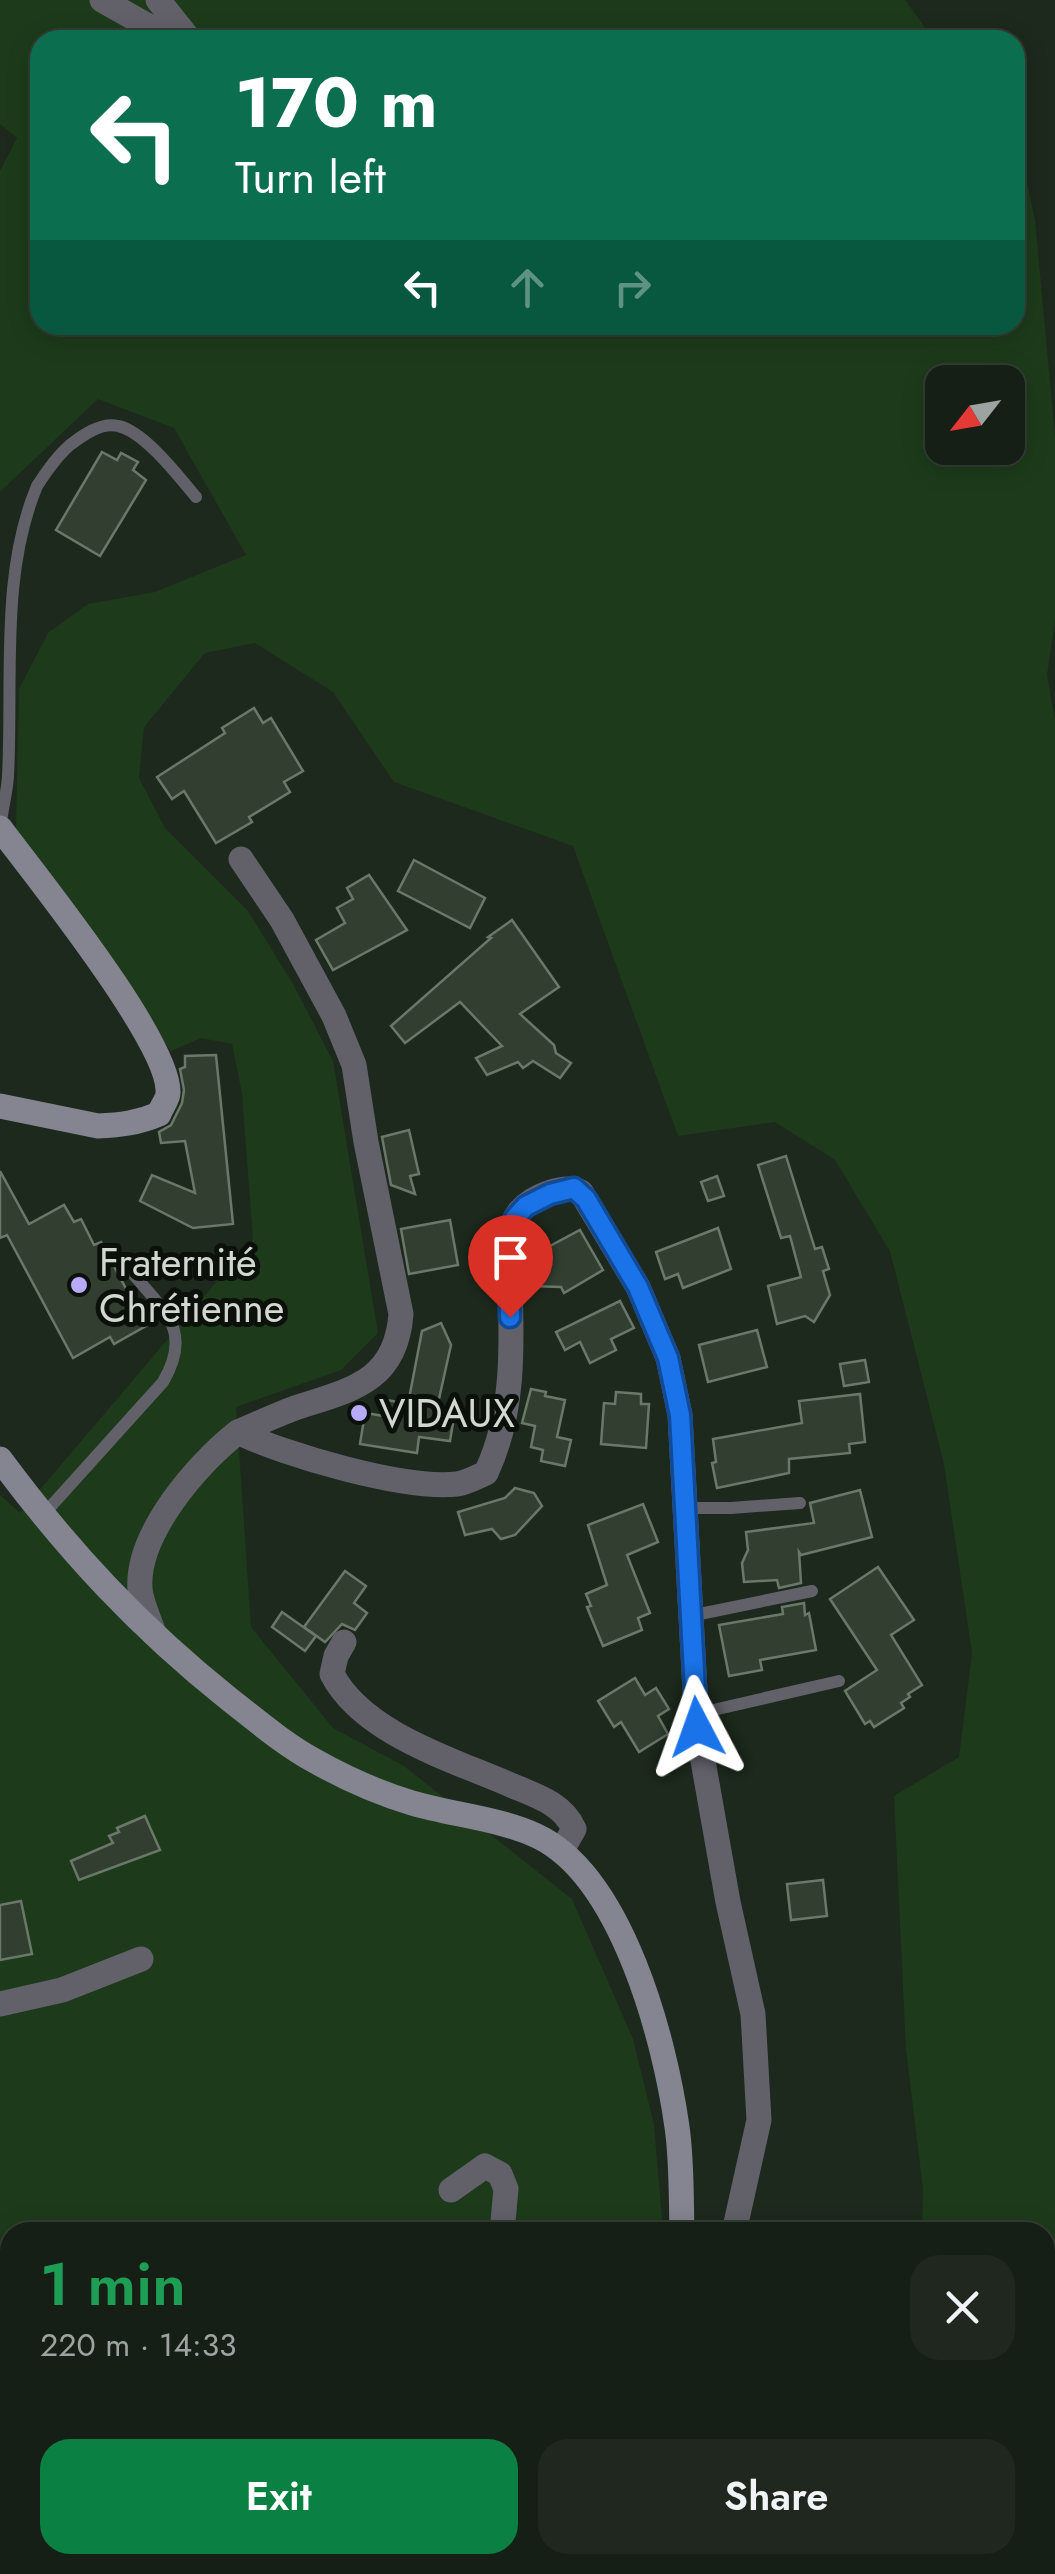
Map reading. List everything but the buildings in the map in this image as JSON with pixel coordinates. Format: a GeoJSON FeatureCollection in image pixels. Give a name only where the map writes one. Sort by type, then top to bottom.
{"type":"FeatureCollection","features":[{"type":"Feature","properties":{"kind":"street"},"geometry":{"type":"LineString","coordinates":[[102,0],[155,30]]}},
{"type":"Feature","properties":{"kind":"street"},"geometry":{"type":"LineString","coordinates":[[158,0],[182,30]]}},
{"type":"Feature","properties":{"kind":"street"},"geometry":{"type":"LineString","coordinates":[[0,828],[155,1045],[168,1094],[159,1114],[138,1123],[113,1125],[98,1126],[0,1106]]}},
{"type":"Feature","properties":{"kind":"street"},"geometry":{"type":"LineString","coordinates":[[154,1634],[140,1588],[147,1552],[166,1509],[210,1454],[238,1432],[354,1389],[380,1370],[399,1341],[401,1314],[354,1064],[334,1016],[282,920],[241,859]]}},
{"type":"Feature","properties":{"kind":"street"},"geometry":{"type":"LineString","coordinates":[[238,1432],[281,1450],[358,1471],[458,1484],[486,1473],[500,1444],[508,1400],[512,1226],[526,1206],[558,1191],[574,1188],[586,1199],[638,1287],[668,1358],[680,1415],[696,1714],[728,1902],[753,2014],[759,2120],[736,2222]]}},
{"type":"Feature","properties":{"kind":"street"},"geometry":{"type":"LineString","coordinates":[[0,1459],[68,1548],[154,1634],[268,1730],[359,1784],[412,1803],[534,1835],[562,1850],[583,1872],[612,1917],[640,1979],[662,2047],[678,2129],[682,2222]]}},
{"type":"Feature","properties":{"kind":"street"},"geometry":{"type":"LineString","coordinates":[[344,1642],[332,1674],[349,1698],[394,1734],[555,1805],[574,1829],[562,1850]]}},
{"type":"Feature","properties":{"kind":"street"},"geometry":{"type":"LineString","coordinates":[[0,2004],[62,1990],[141,1958]]}},
{"type":"Feature","properties":{"kind":"street"},"geometry":{"type":"LineString","coordinates":[[451,2190],[485,2166],[500,2174],[506,2190],[503,2222]]}},
{"type":"Feature","properties":{"kind":"lane"},"geometry":{"type":"LineString","coordinates":[[0,828],[8,778],[2,652],[4,578],[13,531],[29,498],[65,450],[84,434],[103,426],[118,426],[146,444],[196,497]]}},
{"type":"Feature","properties":{"kind":"lane"},"geometry":{"type":"LineString","coordinates":[[42,1515],[163,1382],[176,1356],[179,1339],[170,1318],[134,1276]]}},
{"type":"Feature","properties":{"kind":"lane"},"geometry":{"type":"LineString","coordinates":[[685,1508],[800,1503]]}},
{"type":"Feature","properties":{"kind":"lane"},"geometry":{"type":"LineString","coordinates":[[690,1616],[812,1591]]}},
{"type":"Feature","properties":{"kind":"lane"},"geometry":{"type":"LineString","coordinates":[[696,1714],[839,1681]]}},
{"type":"Feature","properties":{"kind":"green space"},"geometry":{"type":"Polygon","coordinates":[[[0,0],[905,0],[927,30],[30,30],[30,335],[1025,335],[1025,174],[1035,220],[1055,437],[1055,621],[1047,675],[1055,721],[1055,2222],[922,2222],[923,2189],[906,2049],[894,1796],[959,1757],[972,1653],[944,1464],[890,1251],[835,1160],[775,1122],[678,1136],[573,846],[394,782],[333,692],[255,643],[205,653],[144,727],[139,778],[165,828],[248,911],[293,984],[333,1061],[378,1333],[341,1370],[236,1407],[251,1627],[333,1728],[404,1766],[572,1899],[633,2039],[654,2125],[662,2222],[0,2222],[0,1495],[20,1513],[253,1239],[242,1094],[232,1044],[201,1038],[171,1051],[16,829],[19,689],[48,633],[88,604],[155,592],[246,555],[174,428],[98,399],[0,492],[0,171],[17,138],[0,124],[0,0]]]}},
{"type":"Feature","properties":{"kind":"place","name":"Fraternité Chrétienne"},"geometry":{"type":"Point","coordinates":[79,1285]}},
{"type":"Feature","properties":{"kind":"place","name":"VIDAUX"},"geometry":{"type":"Point","coordinates":[359,1413]}},
{"type":"Feature","properties":{"kind":"route"},"geometry":{"type":"LineString","coordinates":[[510,1317],[509,1243],[515,1218],[526,1206],[574,1188],[586,1199],[638,1287],[668,1358],[680,1415],[697,1727]]}}]}
